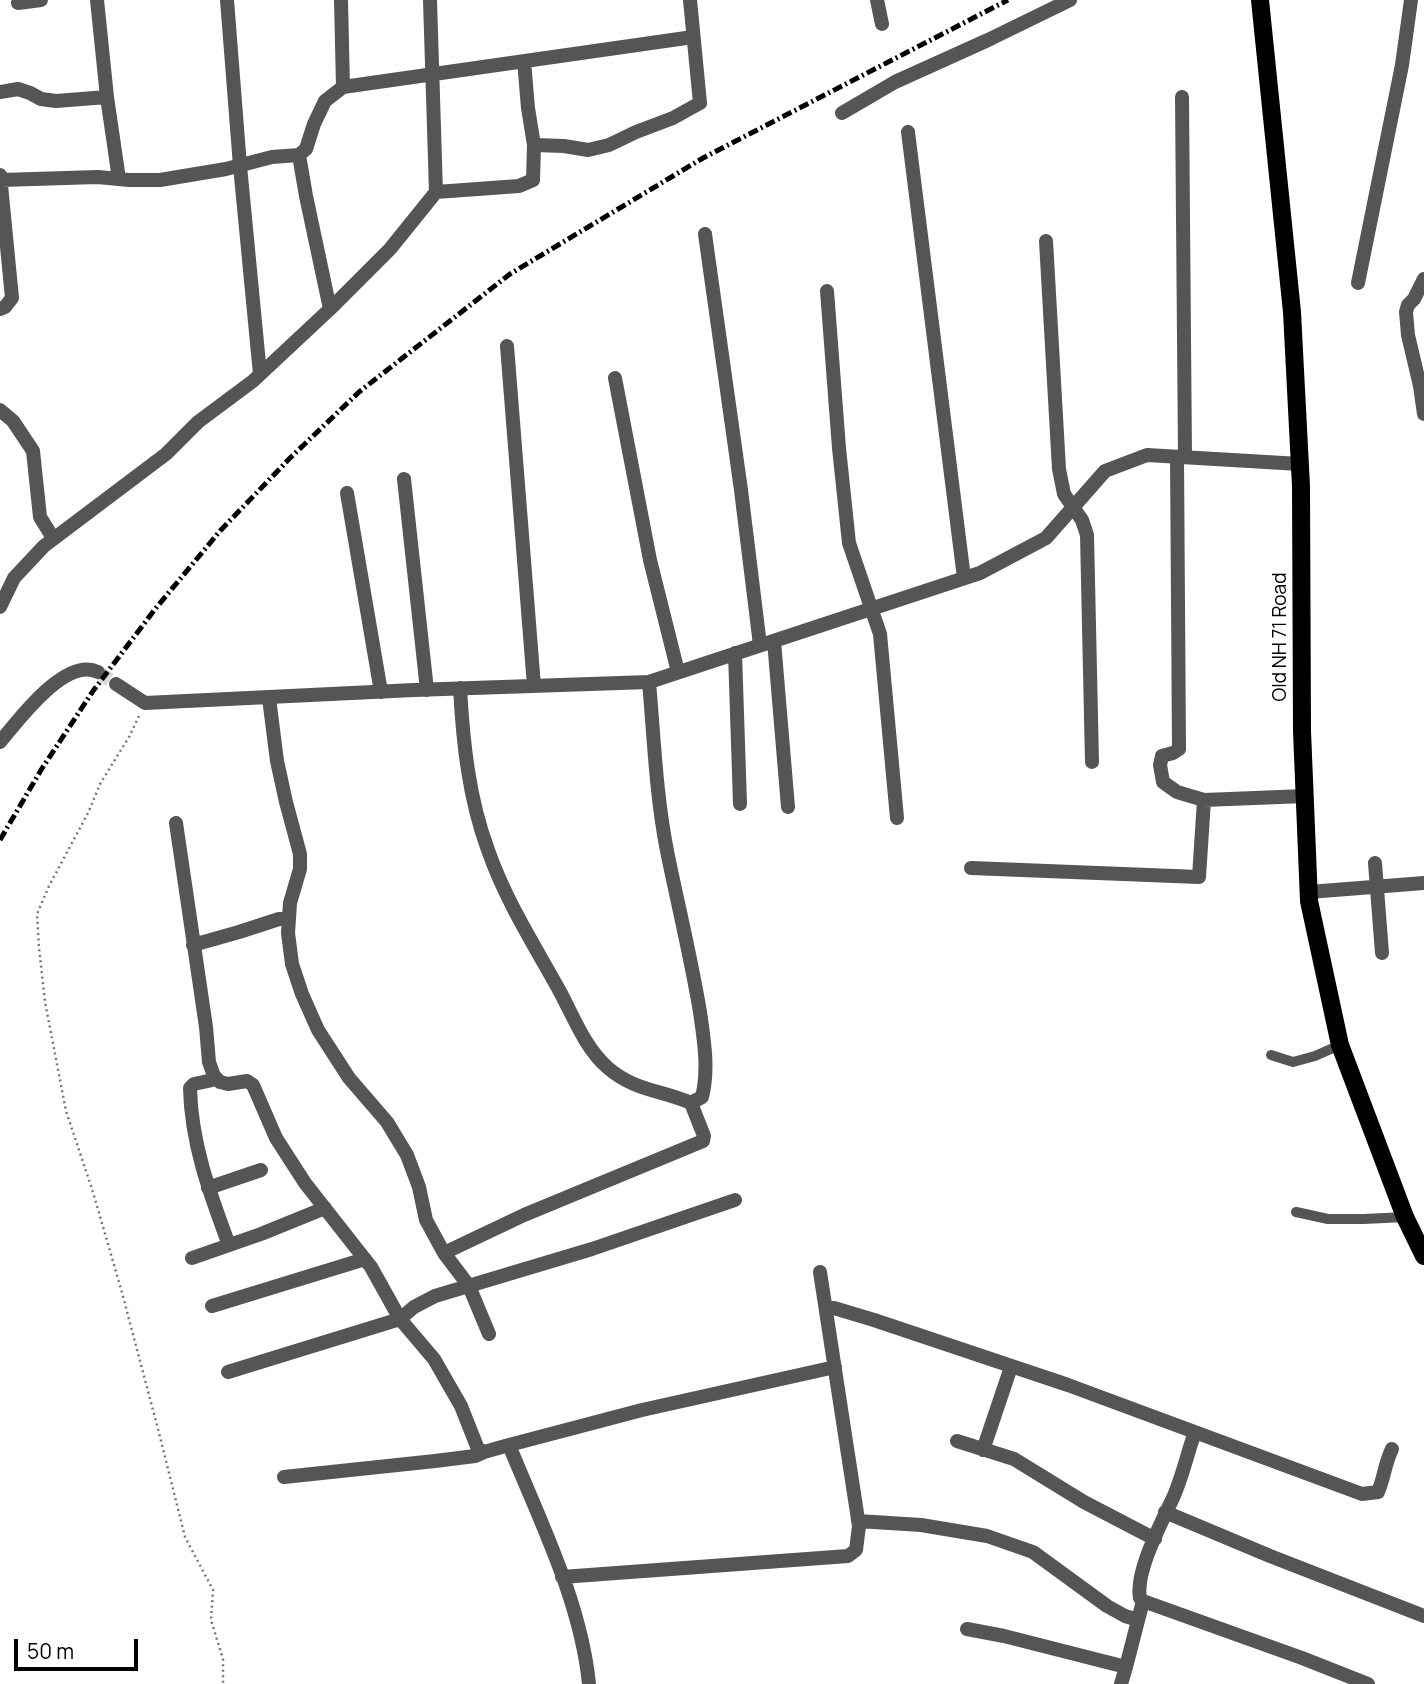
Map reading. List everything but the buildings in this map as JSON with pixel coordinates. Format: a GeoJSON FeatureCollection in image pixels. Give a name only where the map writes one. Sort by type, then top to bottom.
{"type":"FeatureCollection","features":[{"type":"Feature","properties":{"kind":"main road","name":"Old NH 71 Road"},"geometry":{"type":"LineString","coordinates":[[1261,0],[1293,312],[1300,464],[1302,731],[1309,901],[1340,1045],[1405,1217],[1424,1256]]}},
{"type":"Feature","properties":{"kind":"street"},"geometry":{"type":"LineString","coordinates":[[18,3],[41,0]]}},
{"type":"Feature","properties":{"kind":"street"},"geometry":{"type":"LineString","coordinates":[[97,0],[118,179]]}},
{"type":"Feature","properties":{"kind":"street"},"geometry":{"type":"LineString","coordinates":[[227,0],[260,374]]}},
{"type":"Feature","properties":{"kind":"street"},"geometry":{"type":"LineString","coordinates":[[341,0],[343,88]]}},
{"type":"Feature","properties":{"kind":"street"},"geometry":{"type":"LineString","coordinates":[[0,607],[14,578],[44,546],[166,454],[198,422],[260,374],[331,309],[390,249],[436,192],[430,0]]}},
{"type":"Feature","properties":{"kind":"street"},"geometry":{"type":"LineString","coordinates":[[534,145],[588,150],[609,145],[673,118],[700,103],[690,0]]}},
{"type":"Feature","properties":{"kind":"street"},"geometry":{"type":"LineString","coordinates":[[877,0],[882,24]]}},
{"type":"Feature","properties":{"kind":"street"},"geometry":{"type":"LineString","coordinates":[[842,113],[895,82],[1070,0]]}},
{"type":"Feature","properties":{"kind":"street"},"geometry":{"type":"LineString","coordinates":[[1358,283],[1402,65],[1412,0]]}},
{"type":"Feature","properties":{"kind":"street"},"geometry":{"type":"LineString","coordinates":[[0,309],[12,298],[0,177],[160,180],[240,166],[272,157],[299,155],[306,149],[314,124],[326,102],[343,88],[693,37]]}},
{"type":"Feature","properties":{"kind":"street"},"geometry":{"type":"LineString","coordinates":[[436,192],[519,186],[533,180],[534,145],[524,61]]}},
{"type":"Feature","properties":{"kind":"street"},"geometry":{"type":"LineString","coordinates":[[0,92],[18,89],[41,99],[56,100],[107,97]]}},
{"type":"Feature","properties":{"kind":"street"},"geometry":{"type":"LineString","coordinates":[[1182,97],[1179,748],[1162,756],[1160,765],[1163,782],[1177,792],[1204,800],[1305,796]]}},
{"type":"Feature","properties":{"kind":"street"},"geometry":{"type":"LineString","coordinates":[[908,132],[964,578]]}},
{"type":"Feature","properties":{"kind":"street"},"geometry":{"type":"LineString","coordinates":[[299,155],[331,309]]}},
{"type":"Feature","properties":{"kind":"street"},"geometry":{"type":"LineString","coordinates":[[705,234],[741,490],[767,643],[788,807]]}},
{"type":"Feature","properties":{"kind":"street"},"geometry":{"type":"LineString","coordinates":[[1046,241],[1059,469],[1063,494],[1082,520],[1087,535],[1092,762]]}},
{"type":"Feature","properties":{"kind":"street"},"geometry":{"type":"LineString","coordinates":[[1422,288],[1408,305],[1406,312],[1424,414]]}},
{"type":"Feature","properties":{"kind":"street"},"geometry":{"type":"LineString","coordinates":[[827,291],[849,543],[880,634],[897,818]]}},
{"type":"Feature","properties":{"kind":"street"},"geometry":{"type":"LineString","coordinates":[[507,346],[534,685]]}},
{"type":"Feature","properties":{"kind":"street"},"geometry":{"type":"LineString","coordinates":[[615,378],[650,560],[678,672]]}},
{"type":"Feature","properties":{"kind":"street"},"geometry":{"type":"LineString","coordinates":[[0,410],[13,421],[33,451],[40,517],[53,538]]}},
{"type":"Feature","properties":{"kind":"street"},"geometry":{"type":"LineString","coordinates":[[116,684],[145,703],[649,682],[980,573],[1046,538],[1105,471],[1147,455],[1300,464]]}},
{"type":"Feature","properties":{"kind":"street"},"geometry":{"type":"LineString","coordinates":[[404,479],[427,690]]}},
{"type":"Feature","properties":{"kind":"street"},"geometry":{"type":"LineString","coordinates":[[347,493],[381,692]]}},
{"type":"Feature","properties":{"kind":"street"},"geometry":{"type":"LineString","coordinates":[[735,653],[740,804]]}},
{"type":"Feature","properties":{"kind":"street"},"geometry":{"type":"LineString","coordinates":[[1,739],[35,701],[59,680],[80,671],[92,669],[98,672]]}},
{"type":"Feature","properties":{"kind":"street"},"geometry":{"type":"LineString","coordinates":[[649,682],[658,797],[691,958],[704,1044],[706,1083],[702,1097],[691,1103]]}},
{"type":"Feature","properties":{"kind":"street"},"geometry":{"type":"LineString","coordinates":[[444,1253],[524,1215],[703,1141],[704,1136],[691,1103],[626,1082],[607,1067],[587,1043],[503,887],[488,852],[476,814],[463,735],[460,688]]}},
{"type":"Feature","properties":{"kind":"street"},"geometry":{"type":"LineString","coordinates":[[269,698],[277,761],[300,854],[300,869],[290,903],[288,933],[292,964],[302,994],[318,1030],[349,1078],[387,1122],[407,1154],[419,1187],[426,1220],[444,1253],[469,1286],[489,1334]]}},
{"type":"Feature","properties":{"kind":"street"},"geometry":{"type":"LineString","coordinates":[[971,868],[1199,877],[1204,800]]}},
{"type":"Feature","properties":{"kind":"street"},"geometry":{"type":"LineString","coordinates":[[176,823],[209,1062],[217,1079],[228,1084],[247,1081],[253,1085],[276,1138],[305,1183],[371,1267],[400,1319],[434,1359],[461,1406],[478,1449],[484,1452]]}},
{"type":"Feature","properties":{"kind":"street"},"geometry":{"type":"LineString","coordinates":[[1375,863],[1382,953]]}},
{"type":"Feature","properties":{"kind":"street"},"geometry":{"type":"LineString","coordinates":[[1309,891],[1424,883]]}},
{"type":"Feature","properties":{"kind":"street"},"geometry":{"type":"LineString","coordinates":[[193,945],[279,919],[289,919]]}},
{"type":"Feature","properties":{"kind":"street"},"geometry":{"type":"LineString","coordinates":[[217,1079],[194,1084],[190,1088],[190,1102],[200,1161],[229,1245]]}},
{"type":"Feature","properties":{"kind":"street"},"geometry":{"type":"LineString","coordinates":[[208,1188],[261,1170]]}},
{"type":"Feature","properties":{"kind":"street"},"geometry":{"type":"LineString","coordinates":[[228,1371],[400,1319],[414,1307],[435,1296],[592,1250],[735,1200]]}},
{"type":"Feature","properties":{"kind":"street"},"geometry":{"type":"LineString","coordinates":[[192,1258],[325,1208]]}},
{"type":"Feature","properties":{"kind":"street"},"geometry":{"type":"LineString","coordinates":[[212,1306],[365,1259]]}},
{"type":"Feature","properties":{"kind":"street"},"geometry":{"type":"LineString","coordinates":[[562,1577],[848,1556],[856,1550],[858,1521],[821,1272]]}},
{"type":"Feature","properties":{"kind":"street"},"geometry":{"type":"LineString","coordinates":[[826,1308],[874,1320],[1068,1385],[1362,1494],[1378,1492],[1392,1449]]}},
{"type":"Feature","properties":{"kind":"street"},"geometry":{"type":"LineString","coordinates":[[284,1477],[475,1455],[642,1410],[835,1367]]}},
{"type":"Feature","properties":{"kind":"street"},"geometry":{"type":"LineString","coordinates":[[983,1450],[1011,1367]]}},
{"type":"Feature","properties":{"kind":"street"},"geometry":{"type":"LineString","coordinates":[[1195,1432],[1173,1499],[1165,1512],[1145,1563],[1139,1587],[1140,1598],[1368,1684]]}},
{"type":"Feature","properties":{"kind":"street"},"geometry":{"type":"LineString","coordinates":[[957,1441],[1014,1459],[1084,1502],[1155,1539]]}},
{"type":"Feature","properties":{"kind":"street"},"geometry":{"type":"LineString","coordinates":[[509,1445],[572,1600],[586,1657],[589,1684]]}},
{"type":"Feature","properties":{"kind":"street"},"geometry":{"type":"LineString","coordinates":[[1165,1512],[1424,1616]]}},
{"type":"Feature","properties":{"kind":"street"},"geometry":{"type":"LineString","coordinates":[[858,1521],[921,1525],[987,1536],[1022,1548],[1033,1552],[1107,1606],[1138,1620]]}},
{"type":"Feature","properties":{"kind":"street"},"geometry":{"type":"LineString","coordinates":[[1121,1684],[1143,1601]]}},
{"type":"Feature","properties":{"kind":"street"},"geometry":{"type":"LineString","coordinates":[[967,1629],[1126,1667]]}},
{"type":"Feature","properties":{"kind":"lane"},"geometry":{"type":"LineString","coordinates":[[1272,1055],[1293,1062],[1340,1045]]}},
{"type":"Feature","properties":{"kind":"lane"},"geometry":{"type":"LineString","coordinates":[[1296,1212],[1328,1219],[1405,1217]]}},
{"type":"Feature","properties":{"kind":"path"},"geometry":{"type":"LineString","coordinates":[[145,703],[49,886],[37,914],[39,948],[45,1002],[66,1111],[92,1188],[117,1276],[185,1537],[213,1590],[211,1620],[223,1659],[223,1684]]}},
{"type":"Feature","properties":{"kind":"tunnel"},"geometry":{"type":"LineString","coordinates":[[98,672],[116,684]]}},
{"type":"Feature","properties":{"kind":"railway"},"geometry":{"type":"LineString","coordinates":[[0,840],[41,770],[93,691],[156,608],[220,531],[289,459],[359,392],[510,274],[703,158],[1008,0]]}}]}
